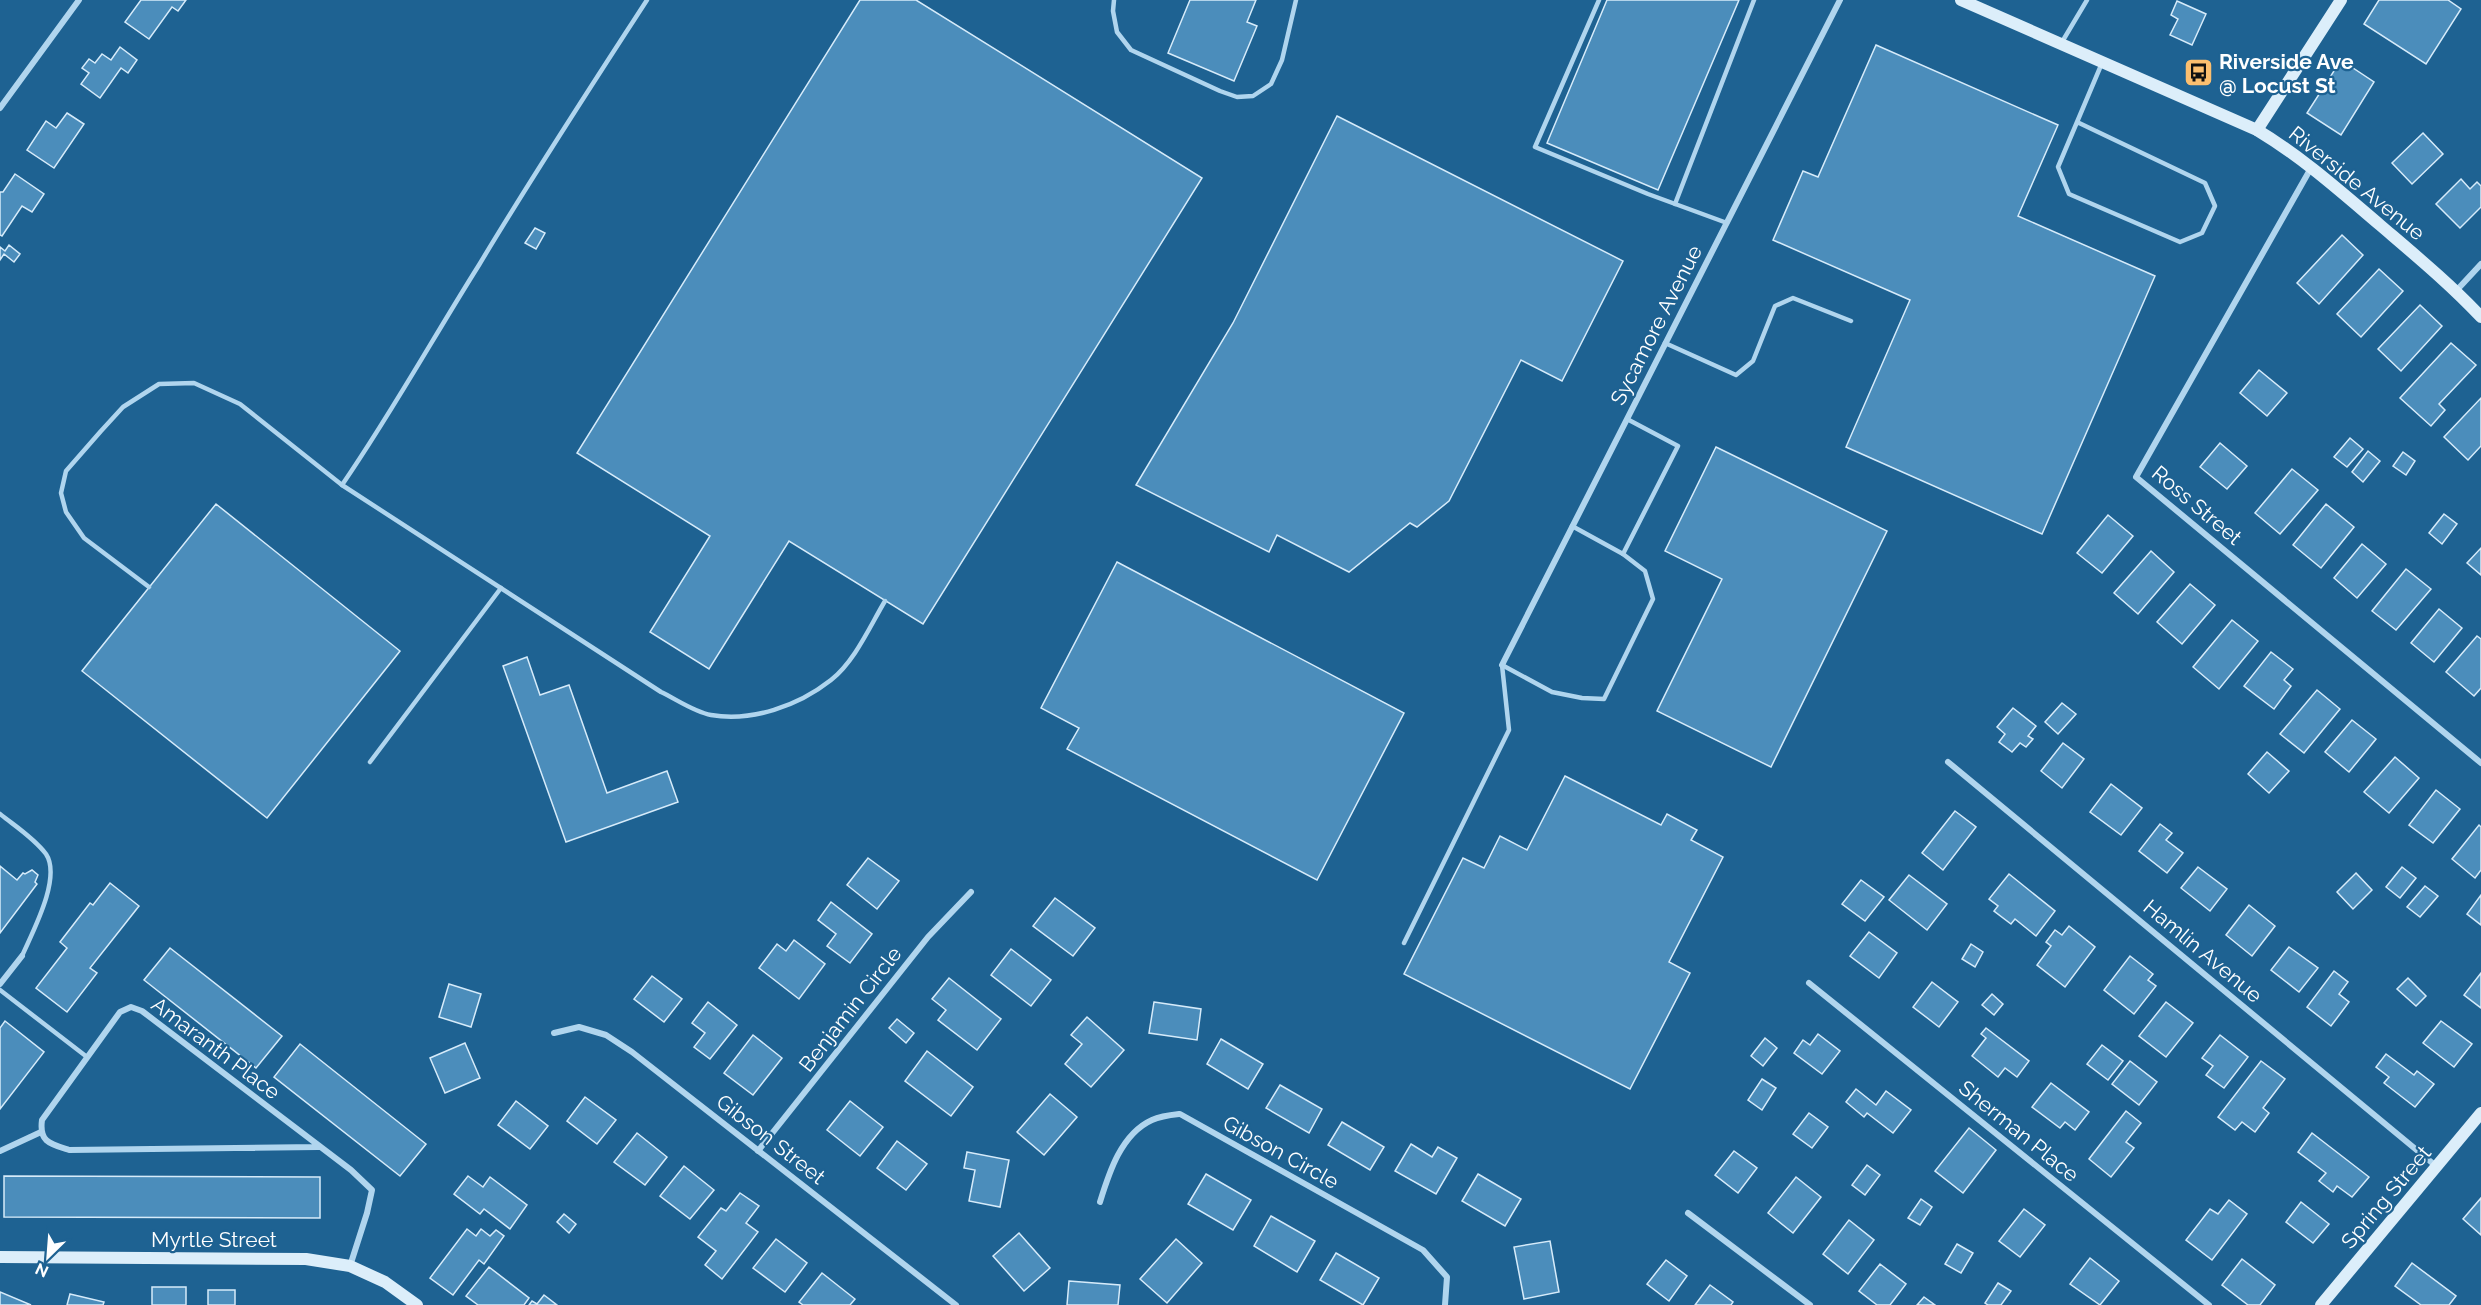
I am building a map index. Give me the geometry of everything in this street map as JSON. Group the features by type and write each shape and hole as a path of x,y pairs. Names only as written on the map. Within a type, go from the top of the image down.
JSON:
{"street":[{"path":"0,108 79,0"},
{"name":"Sycamore Avenue","path":"1502,665 1840,0"},
{"name":"Riverside Avenue","path":"1961,0 2257,130 2312,167 2456,291 2481,317"},
{"path":"2257,130 2341,0"},
{"name":"Ross Street","path":"2312,167 2136,477 2481,763"},
{"path":"2456,291 2481,264"},
{"name":"Hamlin Avenue","path":"1948,762 2437,1167"},
{"name":"Benjamin Circle","path":"758,1151 928,937 971,892"},
{"path":"0,984 22,956"},
{"name":"Sherman Place","path":"1809,983 2209,1305"},
{"name":"Amaranth Place","path":"41,1132 42,1120 120,1012 131,1007 142,1011 351,1170 372,1190 350,1266"},
{"name":"Gibson Street","path":"554,1033 579,1027 606,1035 632,1052 956,1305"},
{"name":"Spring Street","path":"2321,1305 2481,1113"},
{"name":"Gibson Circle","path":"1100,1202 1113,1162 1133,1135 1150,1120 1180,1114 1423,1250 1447,1277 1445,1305"},
{"path":"0,1151 41,1132 45,1140 54,1146 69,1150 318,1147"},
{"path":"1688,1213 1810,1305"},
{"name":"Myrtle Street","path":"0,1257 306,1259 350,1266 385,1282 417,1305"}],"lane":[{"path":"342,485 384,424 525,188 647,0"},
{"path":"1114,0 1113,11 1117,32 1131,50 1237,97 1252,96 1271,84 1282,60 1296,0"},
{"path":"1599,0 1534,147 1727,223"},
{"path":"1675,204 1754,0"},
{"path":"2061,44 2087,0"},
{"path":"2077,122 2205,183 2215,206 2202,233 2180,242 2069,194 2058,167 2077,122 2102,63"},
{"path":"1665,343 1736,375 1753,361 1775,306 1793,298 1851,321"},
{"path":"149,587 84,538 66,512 61,493 66,471 123,408 159,384 194,383 240,404 342,485 661,692 709,715 744,717 785,706 832,680 849,659 885,600"},
{"path":"1623,554 1678,446 1627,418"},
{"path":"1502,665 1552,692 1582,698 1604,699 1653,598 1645,571 1623,554 1572,526"},
{"path":"370,762 501,588"},
{"path":"1404,943 1509,730 1502,665"},
{"path":"0,814 31,839 47,856 50,871 41,912 22,956"},
{"path":"0,990 87,1057"}],"building":[{"path":"141,0 186,0 178,11 172,7 149,39 125,22"},
{"path":"860,0 916,0 1202,178 923,624 789,541 709,669 650,632 710,536 577,453"},
{"path":"1190,0 1256,0 1247,22 1257,26 1234,81 1168,53"},
{"path":"1607,0 1739,0 1658,190 1547,143"},
{"path":"2379,0 2448,0 2461,9 2426,64 2364,24"},
{"path":"2177,1 2206,14 2192,45 2170,35 2178,19 2171,15"},
{"path":"1876,45 2058,125 2018,216 2155,276 2042,534 1846,447 1910,300 1773,240 1803,171 1818,177"},
{"path":"120,47 137,60 128,73 121,68 100,98 81,84 89,73 82,68 89,59 95,63 102,54 111,60"},
{"path":"2341,60 2374,82 2341,135 2307,113"},
{"path":"67,113 84,124 54,168 27,150 46,121 56,128"},
{"path":"1337,116 1623,261 1562,381 1521,360 1449,501 1417,527 1410,523 1349,572 1277,535 1269,552 1136,485 1233,323"},
{"path":"2423,133 2443,154 2412,184 2392,163"},
{"path":"15,174 44,194 32,212 22,206 2,236 0,235 0,192 3,192"},
{"path":"2461,179 2470,189 2477,182 2481,186 2481,207 2460,228 2436,204"},
{"path":"535,228 545,233 536,249 525,243"},
{"path":"2342,235 2363,255 2319,304 2297,283"},
{"path":"9,245 20,254 14,262 4,254 0,260 0,247 5,251"},
{"path":"2379,269 2403,291 2361,337 2337,314"},
{"path":"2420,305 2442,326 2401,371 2378,349"},
{"path":"2451,343 2476,365 2439,404 2445,410 2431,426 2400,398"},
{"path":"2259,370 2287,393 2267,416 2240,393"},
{"path":"2481,398 2481,446 2468,460 2444,437"},
{"path":"2350,438 2363,449 2347,467 2334,457"},
{"path":"2220,443 2247,466 2227,489 2200,467"},
{"path":"1716,447 1887,531 1771,767 1657,711 1722,579 1665,551"},
{"path":"2368,451 2380,461 2363,482 2352,472"},
{"path":"2403,452 2415,461 2406,475 2393,466"},
{"path":"2292,469 2318,490 2280,534 2255,513"},
{"path":"216,504 400,651 267,818 82,671"},
{"path":"2326,504 2354,527 2321,568 2293,545"},
{"path":"2444,514 2457,524 2442,544 2429,533"},
{"path":"2108,515 2133,536 2102,573 2077,553"},
{"path":"2362,544 2386,564 2357,598 2334,578"},
{"path":"2481,548 2481,575 2467,563"},
{"path":"2151,551 2174,572 2138,614 2114,593"},
{"path":"1117,562 1404,713 1317,880 1067,749 1079,728 1041,708"},
{"path":"2406,569 2431,589 2396,630 2372,611"},
{"path":"2190,584 2215,605 2182,644 2157,622"},
{"path":"2439,609 2462,628 2434,662 2411,643"},
{"path":"2232,620 2258,641 2219,689 2193,667"},
{"path":"2477,636 2481,639 2481,688 2474,696 2446,672"},
{"path":"2271,652 2293,669 2284,680 2291,686 2274,709 2244,686"},
{"path":"527,657 540,695 569,685 607,793 667,771 678,802 566,842 503,666"},
{"path":"2317,690 2340,709 2304,753 2280,734"},
{"path":"2062,703 2076,714 2058,734 2045,722"},
{"path":"2013,708 2036,726 2028,736 2033,739 2026,747 2020,743 2012,752 1999,742 2005,734 1997,727"},
{"path":"2352,720 2376,739 2349,772 2325,752"},
{"path":"2063,743 2084,759 2062,788 2041,771"},
{"path":"2267,752 2289,771 2269,793 2248,774"},
{"path":"2395,757 2419,778 2389,813 2364,792"},
{"path":"1565,776 1661,825 1667,814 1697,830 1691,840 1723,857 1669,962 1690,973 1630,1089 1404,974 1463,858 1484,868 1500,836 1527,850"},
{"path":"2111,784 2142,808 2121,835 2090,812"},
{"path":"2436,790 2460,809 2433,843 2409,825"},
{"path":"1955,811 1976,827 1943,870 1922,853"},
{"path":"2160,824 2172,833 2166,840 2183,853 2167,873 2139,851"},
{"path":"2479,825 2481,827 2481,870 2475,878 2452,859"},
{"path":"868,858 899,881 877,909 847,885"},
{"path":"0,866 17,880 23,873 32,870 38,875 35,882 37,884 0,933"},
{"path":"2198,867 2227,889 2210,911 2181,888"},
{"path":"2402,867 2416,878 2400,898 2386,887"},
{"path":"2356,873 2372,890 2353,909 2337,892"},
{"path":"2009,874 2055,911 2036,936 2015,919 2011,924 1994,911 1998,906 1989,899"},
{"path":"1909,875 1947,904 1927,930 1889,900"},
{"path":"1861,880 1884,897 1865,921 1842,904"},
{"path":"110,883 139,906 90,968 97,973 67,1012 36,988 67,948 60,942 90,903 93,905"},
{"path":"2425,886 2438,896 2420,917 2407,907"},
{"path":"2481,895 2481,925 2467,914"},
{"path":"1055,898 1095,928 1073,956 1033,926"},
{"path":"831,902 872,934 850,963 827,946 836,934 818,920"},
{"path":"2249,905 2275,926 2252,956 2226,935"},
{"path":"2069,926 2095,947 2065,987 2037,965 2051,946 2046,942 2055,930 2062,935"},
{"path":"1869,932 1897,953 1879,978 1850,956"},
{"path":"794,940 825,964 799,999 759,968 777,944 786,951"},
{"path":"1971,944 1983,952 1975,967 1962,959"},
{"path":"2289,947 2318,968 2299,992 2271,970"},
{"path":"170,948 282,1036 256,1068 144,980"},
{"path":"1011,949 1051,980 1031,1006 991,975"},
{"path":"2130,956 2153,974 2148,980 2156,986 2134,1014 2104,990"},
{"path":"2334,971 2348,982 2339,994 2349,1002 2331,1026 2307,1007"},
{"path":"2481,973 2481,1008 2464,995"},
{"path":"652,976 682,999 664,1022 634,999"},
{"path":"949,978 1001,1019 977,1050 938,1020 946,1010 932,999"},
{"path":"2408,978 2426,996 2416,1006 2397,989"},
{"path":"1932,982 1958,1002 1939,1027 1913,1007"},
{"path":"449,984 481,994 471,1027 439,1017"},
{"path":"1992,994 2003,1004 1994,1015 1982,1005"},
{"path":"708,1002 737,1025 710,1059 694,1047 705,1033 692,1023"},
{"path":"1154,1002 1201,1009 1197,1040 1149,1033"},
{"path":"2166,1002 2193,1023 2166,1057 2139,1036"},
{"path":"1087,1017 1124,1050 1091,1087 1065,1064 1082,1044 1071,1035"},
{"path":"897,1019 914,1033 906,1043 889,1028"},
{"path":"5,1021 44,1052 0,1109 0,1028"},
{"path":"2441,1021 2472,1044 2454,1067 2423,1043"},
{"path":"1986,1028 2029,1061 2017,1077 2005,1068 1998,1077 1972,1056 1986,1038 1981,1034"},
{"path":"1818,1034 1840,1051 1822,1074 1794,1053 1803,1040 1810,1045"},
{"path":"753,1035 782,1058 753,1095 724,1073"},
{"path":"2220,1035 2248,1057 2224,1088 2206,1075 2213,1066 2202,1058"},
{"path":"1765,1038 1777,1048 1763,1066 1751,1056"},
{"path":"1221,1039 1263,1064 1248,1089 1207,1064"},
{"path":"465,1043 480,1078 445,1093 430,1058"},
{"path":"300,1044 426,1144 400,1176 274,1077"},
{"path":"2102,1045 2123,1061 2108,1080 2087,1064"},
{"path":"927,1051 973,1087 951,1116 905,1081"},
{"path":"2386,1054 2414,1075 2417,1071 2434,1084 2415,1107 2384,1083 2389,1077 2376,1067"},
{"path":"2130,1061 2157,1082 2139,1105 2112,1084"},
{"path":"2261,1061 2285,1079 2263,1108 2269,1113 2255,1132 2242,1122 2235,1130 2218,1117"},
{"path":"1762,1079 1776,1088 1762,1110 1748,1100"},
{"path":"2051,1083 2089,1112 2075,1130 2065,1122 2060,1128 2032,1107"},
{"path":"1280,1085 1322,1109 1309,1133 1266,1108"},
{"path":"1856,1089 1876,1105 1886,1091 1911,1110 1893,1133 1867,1113 1864,1117 1846,1102"},
{"path":"1050,1094 1077,1117 1044,1155 1017,1132"},
{"path":"585,1097 616,1120 597,1144 567,1121"},
{"path":"516,1101 548,1126 530,1149 498,1125"},
{"path":"850,1101 883,1127 860,1156 827,1130"},
{"path":"2126,1111 2141,1123 2126,1142 2134,1148 2111,1177 2089,1159"},
{"path":"1809,1113 1828,1127 1812,1148 1793,1134"},
{"path":"1342,1122 1384,1147 1370,1170 1328,1145"},
{"path":"1969,1128 1996,1150 1963,1193 1935,1171"},
{"path":"637,1133 667,1157 645,1185 614,1162"},
{"path":"2312,1133 2369,1177 2352,1197 2337,1186 2333,1192 2319,1181 2326,1173 2298,1152"},
{"path":"897,1141 927,1164 906,1190 877,1168"},
{"path":"1411,1144 1432,1157 1438,1147 1457,1158 1436,1194 1395,1171"},
{"path":"1734,1151 1757,1168 1738,1193 1715,1175"},
{"path":"967,1152 1009,1160 1000,1207 969,1201 975,1170 964,1168"},
{"path":"1867,1165 1880,1175 1865,1195 1852,1185"},
{"path":"684,1166 714,1190 690,1219 660,1196"},
{"path":"1206,1174 1251,1200 1233,1230 1188,1204"},
{"path":"1478,1174 1521,1199 1505,1226 1462,1201"},
{"path":"4,1176 320,1177 320,1218 4,1217"},
{"path":"468,1176 483,1187 490,1177 527,1205 510,1229 484,1209 480,1214 454,1194"},
{"path":"1796,1177 1821,1197 1793,1233 1768,1213"},
{"path":"740,1193 759,1206 746,1223 758,1232 722,1279 705,1265 716,1251 698,1237 721,1208 726,1211"},
{"path":"2481,1198 2481,1235 2463,1219"},
{"path":"1921,1199 1932,1207 1920,1225 1908,1218"},
{"path":"2229,1200 2247,1214 2212,1260 2186,1240 2210,1209 2218,1214"},
{"path":"2301,1202 2329,1224 2313,1243 2286,1222"},
{"path":"2024,1209 2045,1225 2020,1257 1999,1241"},
{"path":"564,1214 576,1224 569,1233 557,1222"},
{"path":"1271,1216 1315,1241 1297,1272 1254,1246"},
{"path":"1849,1220 1874,1240 1848,1274 1823,1254"},
{"path":"467,1229 476,1236 481,1229 490,1236 496,1230 504,1236 484,1264 479,1260 453,1295 430,1278"},
{"path":"1019,1233 1050,1268 1024,1291 993,1256"},
{"path":"776,1239 807,1263 785,1292 753,1268"},
{"path":"1176,1239 1202,1263 1167,1303 1140,1279"},
{"path":"1550,1241 1559,1292 1524,1299 1514,1247"},
{"path":"1957,1244 1973,1253 1961,1273 1945,1264"},
{"path":"1336,1253 1379,1278 1363,1305 1320,1280"},
{"path":"2090,1258 2119,1281 2100,1305 2070,1284"},
{"path":"2242,1259 2275,1285 2260,1305 2248,1305 2222,1285"},
{"path":"1666,1260 1687,1276 1669,1301 1647,1284"},
{"path":"2412,1263 2456,1296 2449,1305 2421,1305 2395,1286"},
{"path":"1880,1264 1906,1284 1890,1305 1877,1305 1859,1291"},
{"path":"489,1267 529,1298 524,1305 478,1305 466,1296"},
{"path":"822,1273 855,1299 850,1305 803,1305 799,1302"},
{"path":"1069,1281 1120,1285 1118,1305 1067,1305"},
{"path":"1998,1283 2011,1291 2001,1305 1988,1305 1985,1303"},
{"path":"1710,1285 1733,1302 1731,1305 1695,1305"},
{"path":"152,1287 186,1287 186,1305 152,1305"},
{"path":"208,1290 235,1290 235,1305 208,1305"},
{"path":"0,1292 31,1305 0,1305"},
{"path":"70,1294 104,1302 103,1305 67,1305"},
{"path":"544,1295 557,1305 529,1305 532,1301 537,1304"},
{"path":"1924,1297 1935,1305 1917,1305"}],"place":[{"name":"Riverside Ave @ Locust St","path":"2198,73"}]}
